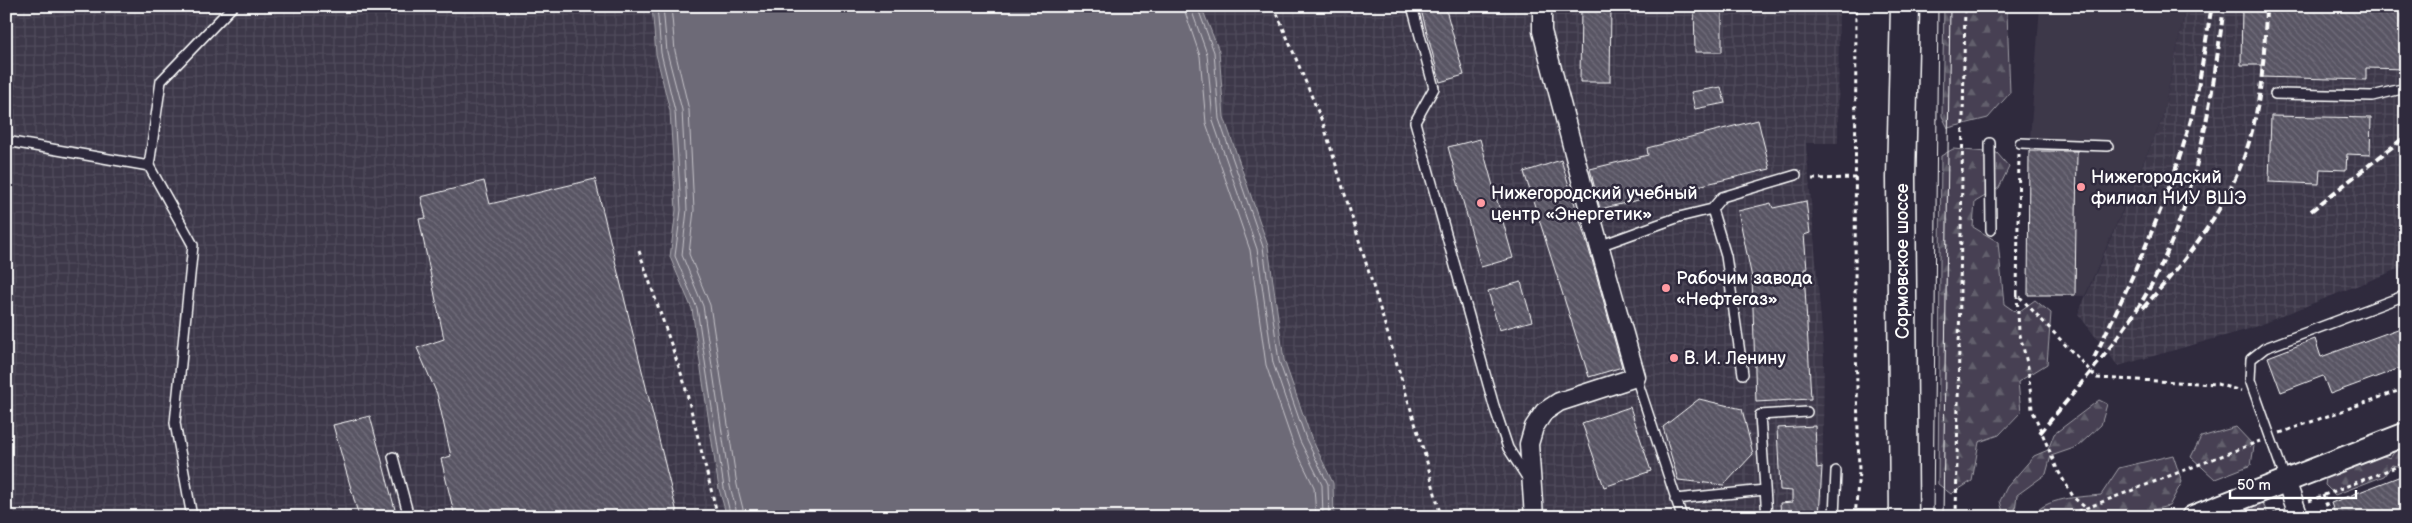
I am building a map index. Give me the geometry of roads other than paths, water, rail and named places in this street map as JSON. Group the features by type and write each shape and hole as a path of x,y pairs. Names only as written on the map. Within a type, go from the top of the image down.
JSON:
{"main road":[{"name":"Сормовское шоссе","path":"1904,517 1901,178 1905,6"}],"street":[{"path":"1534,517 1529,444 1534,427 1544,412 1558,402 1636,376 1542,31 1542,6"},
{"path":"2193,517 2406,434"},
{"path":"2286,481 2297,511"}],"lane":[{"path":"192,517 175,423 193,245 149,166 162,81 233,6"},
{"path":"1412,6 1434,88 1415,122 1494,406 1508,448 1531,483"},
{"path":"2275,94 2372,96 2406,88"},
{"path":"6,141 149,166"},
{"path":"1990,142 1991,230"},
{"path":"2020,143 2108,146"},
{"path":"1600,246 1679,217 1712,210 1722,197 1796,175"},
{"path":"1712,210 1726,256 1743,374"},
{"path":"2286,481 2256,396 2249,368 2251,359 2256,353 2406,295"},
{"path":"1636,376 1682,517"},
{"path":"1768,517 1760,415 1807,412"},
{"path":"393,457 409,517"},
{"path":"1834,517 1836,471"},
{"path":"1675,499 1765,490"}],"water":[{"path":"652,6 1201,6 1219,51 1224,117 1268,246 1284,360 1311,437 1333,483 1334,517 727,517 719,489 692,309 670,257 676,210 670,111 656,54"}],"tram line":[{"path":"1933,517 1938,6"},
{"path":"1943,517 1950,6"}],"railway":[{"path":"2094,358 2146,246 2179,159 2196,100 2212,6"},
{"path":"2040,433 2097,364 2137,310 2165,258 2190,188 2200,152 2214,79 2224,6"},
{"path":"2143,308 2177,269 2208,228 2233,183 2243,160 2255,119 2260,88 2264,55 2266,6"},
{"path":"2311,211 2406,136"}],"place":[{"name":"Нижегородский филиал НИУ ВШЭ","path":"2081,187"},
{"name":"Нижегородский учебный центр «Энергетик»","path":"1481,203"},
{"name":"Рабочим завода «Нефтегаз»","path":"1666,288"},
{"name":"В. И. Ленину","path":"1674,358"}]}
